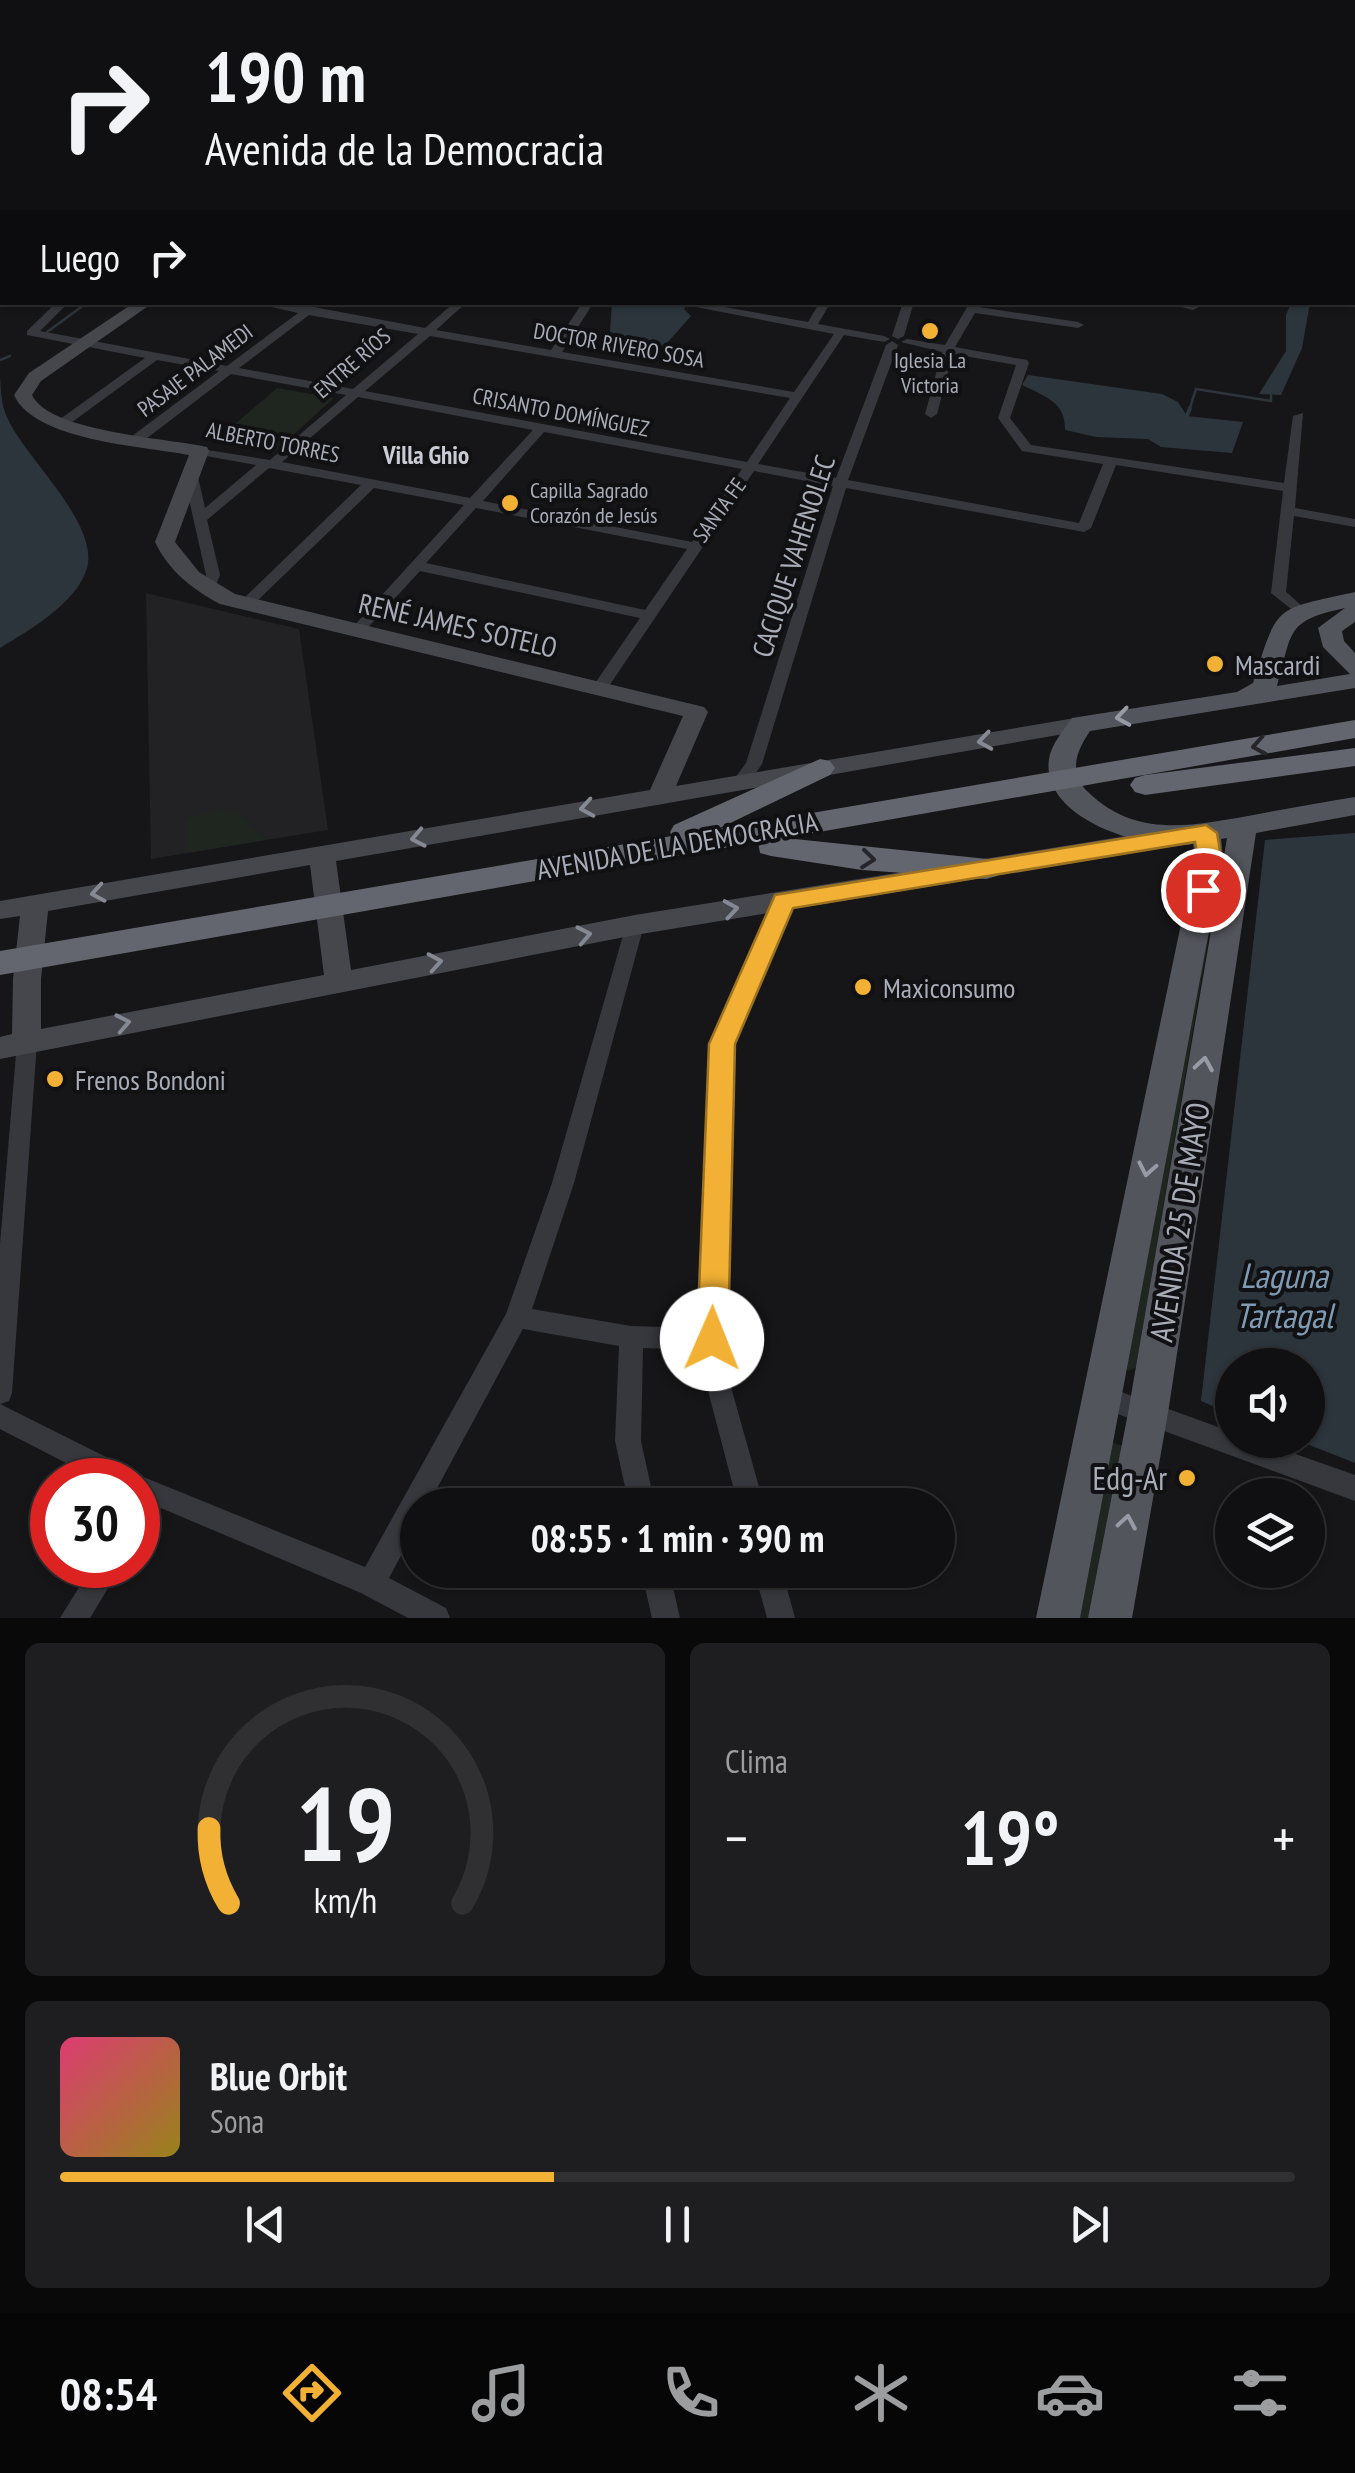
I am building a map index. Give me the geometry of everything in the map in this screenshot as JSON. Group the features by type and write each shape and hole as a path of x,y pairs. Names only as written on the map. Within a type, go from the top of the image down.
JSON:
{"highway":[{"name":"AVENIDA DE LA DEMOCRACIA","path":"14,971 332,915 771,846 1355,729"},
{"name":"AVENIDA DE LA DEMOCRACIA","path":"332,915 616,856 1069,787 1355,757"},
{"path":"616,856 699,826 820,768"},
{"path":"771,846 986,868"}],"main road":[{"path":"1247,696 1264,687 1283,625 1300,610 1355,599"},
{"path":"1355,612 1330,628 1332,642 1355,668"},
{"path":"1355,681 1081,724 1062,756 1069,787 1110,820 1134,831 1193,835 1355,806"},
{"name":"AVENIDA 25 DE MAYO","path":"1110,1618 1148,1413 1243,826"},
{"name":"AVENIDA 25 DE MAYO","path":"1058,1618 1210,857 1193,835"}],"street":[{"name":"CRISANTO DOMÍNGUEZ","path":"61,305 31,334 1084,528 1110,460"},
{"path":"84,344 142,305"},
{"name":"DOCTOR RIVERO SOSA","path":"272,305 798,396"},
{"name":"PASAJE PALAMEDI","path":"137,439 306,311 320,305"},
{"name":"ENTRE RÍOS","path":"200,519 458,305"},
{"path":"555,353 587,305"},
{"path":"688,305 1023,363 1004,418 1027,448 1290,488"},
{"path":"730,314 737,305"},
{"path":"811,326 824,305"},
{"name":"CACIQUE VAHENOLEC","path":"741,782 754,764 841,482 908,305"},
{"path":"1186,305 1192,306"},
{"path":"930,414 950,348 973,306 1078,325"},
{"name":"SANTA FE","path":"599,688 841,332"},
{"name":"ALBERTO TORRES","path":"84,344 35,376 24,396 26,404 40,417 693,546"},
{"path":"60,424 155,356"},
{"path":"1299,416 1278,593 1300,610"},
{"path":"356,632 540,428"},
{"path":"190,476 213,574 208,590 170,555 165,542 190,476 200,451"},
{"path":"246,604 369,484"},
{"path":"1287,511 1355,523"},
{"path":"418,566 649,615"},
{"name":"RENÉ JAMES SOTELO","path":"208,590 246,604 356,632 696,712 660,795"},
{"name":"AVENIDA DE LA DEMOCRACIA","path":"0,910 1081,724"},
{"path":"14,1045 635,925 1193,835"},
{"path":"322,856 339,981"},
{"path":"746,1488 719,1387 712,1339 722,1044 784,901"},
{"path":"0,1393 14,971 34,904"},
{"path":"372,1583 517,1317 563,1183 635,925"},
{"path":"517,1317 631,1337 712,1339"},
{"path":"631,1337 628,1441 638,1488"},
{"path":"1102,1397 1355,1488"},
{"path":"0,1416 82,1458"},
{"path":"160,1497 372,1583 436,1618"},
{"path":"74,1618 94,1588"},
{"path":"660,1588 666,1618"},
{"path":"773,1588 781,1618"}],"shaded area":[{"path":"277,388 334,398 273,453 214,442"},
{"path":"146,593 299,629 328,830 151,859"},
{"path":"221,810 238,813 266,840 186,853 186,818"},
{"path":"1222,858 1136,1367 1129,1371 1124,1368"},
{"path":"1111,1442 1127,1447 1095,1618 1077,1618"}],"water":[{"path":"612,305 686,305 684,309 691,316 659,352 609,345"},
{"path":"1290,305 1310,305 1302,348 1281,395 1259,394 1286,351 1286,315"},
{"path":"1028,375 1162,394 1178,402 1187,416 1243,422 1232,453 1161,447 1148,439 1096,437 1065,430 1058,406 1022,385"},
{"path":"0,377 6,415 72,512 88,553 86,571 72,595 49,616 0,648"},
{"name":"Laguna Tartagal","path":"1355,833 1355,1463 1325,1451 1325,1348 1215,1348 1215,1407 1201,1401 1265,840"}],"waterway":[{"path":"47,332 84,305"},
{"path":"0,360 10,356"},
{"path":"1190,409 1196,389 1271,401 1271,395"},
{"path":"1187,416 1190,409"}],"place":[{"name":"Iglesia La Victoria","path":"930,331"},
{"name":"Capilla Sagrado Corazón de Jesús","path":"510,503"},
{"name":"Mascardi","path":"1215,664"},
{"name":"Maxiconsumo","path":"863,987"},
{"name":"Frenos Bondoni","path":"55,1079"},
{"name":"Edg-Ar","path":"1187,1478"}],"district":[{"name":"Villa Ghio","path":"426,455"}],"route":[{"path":"712,1339 722,1044 784,901 1206,833 1210,857 1203,890"}]}
